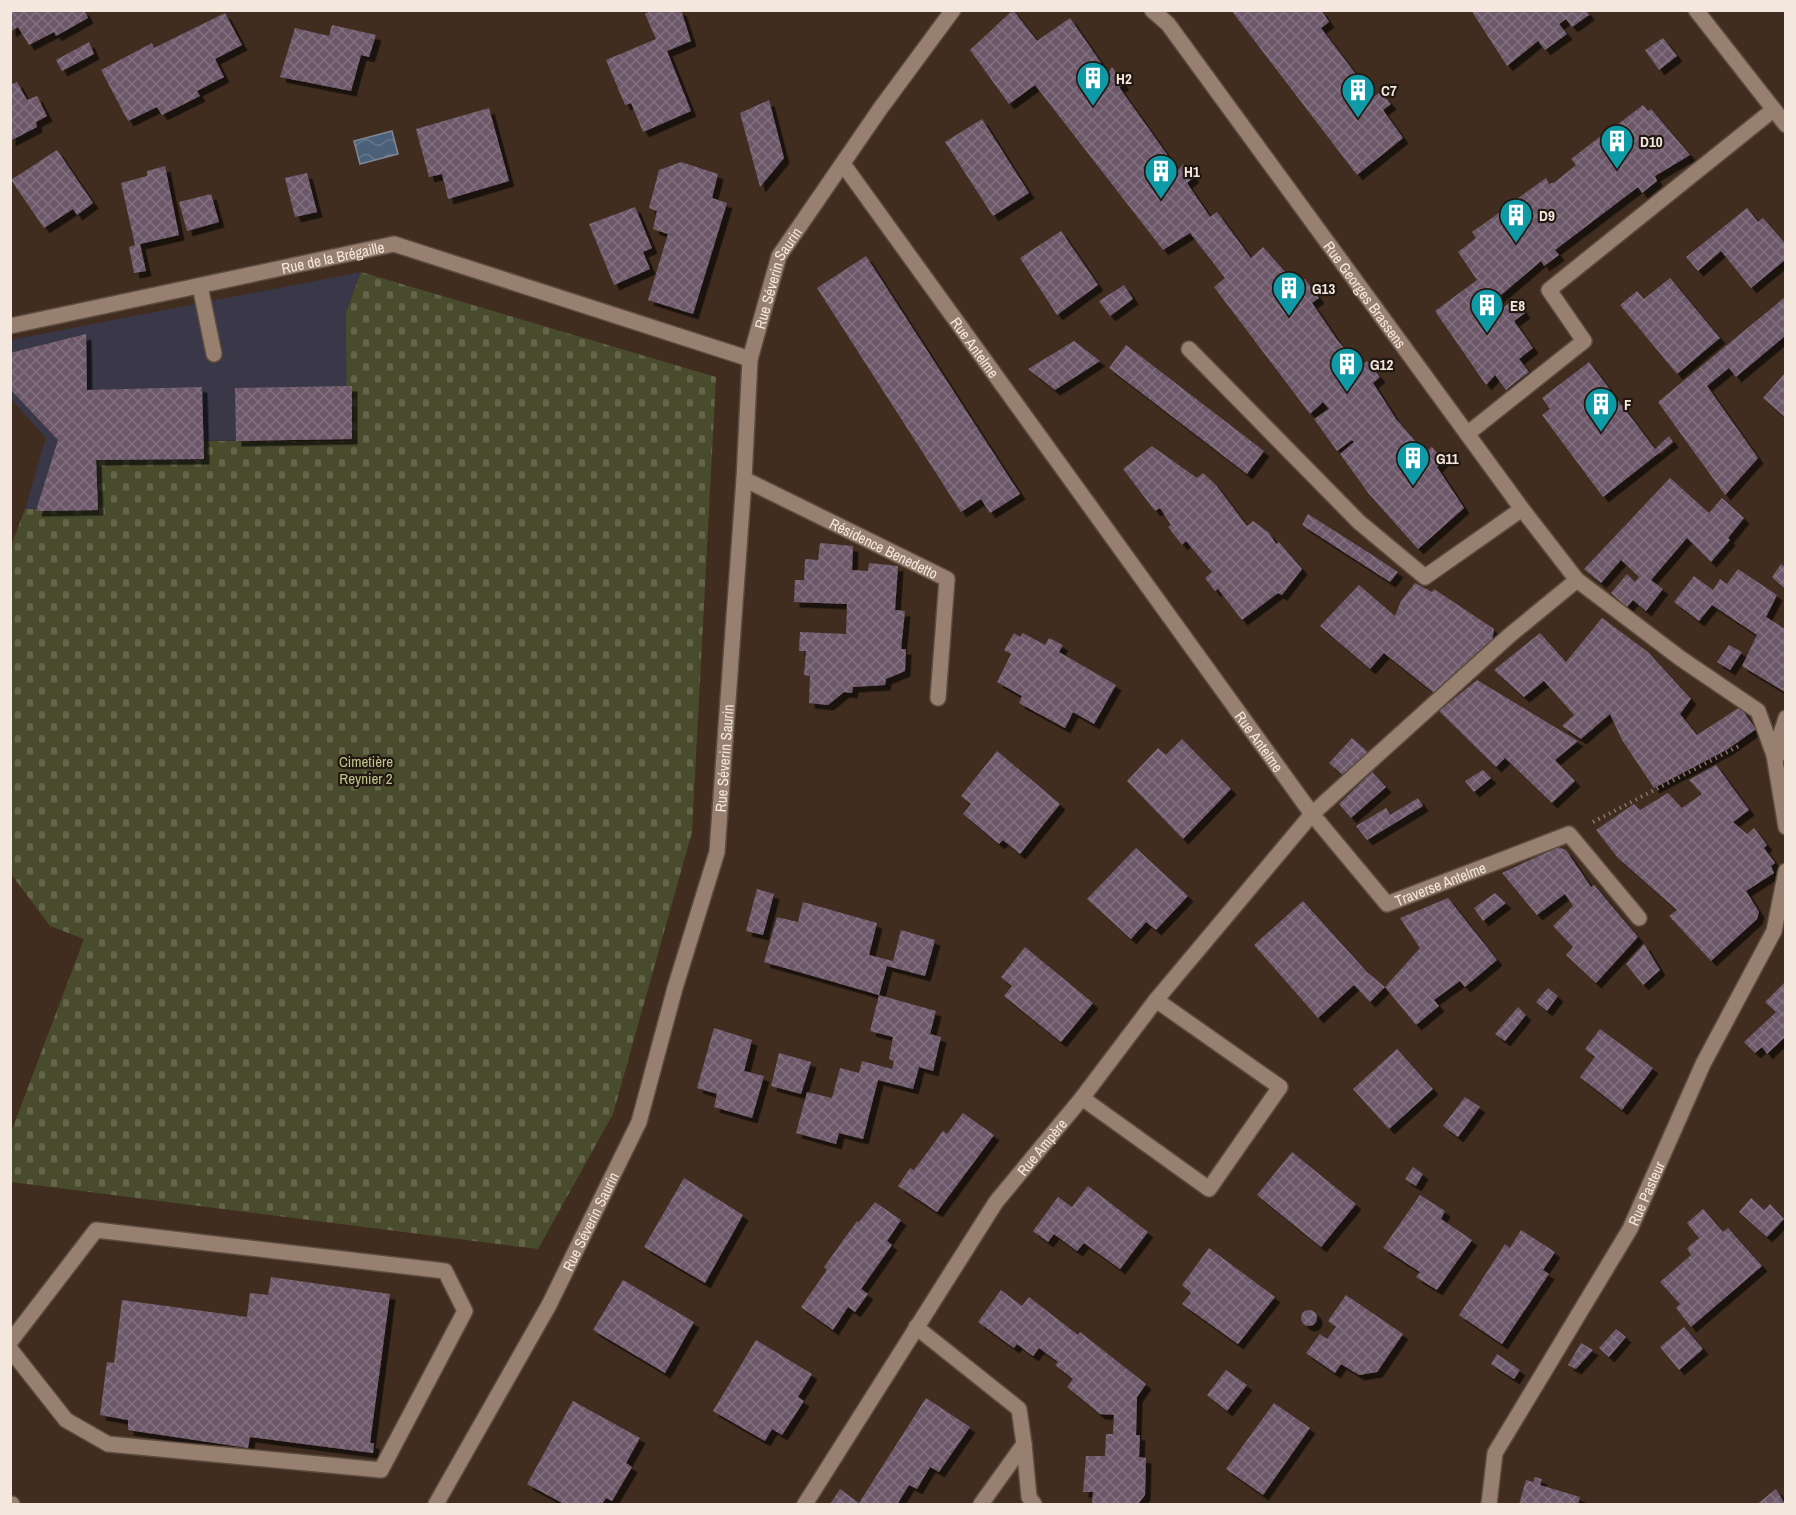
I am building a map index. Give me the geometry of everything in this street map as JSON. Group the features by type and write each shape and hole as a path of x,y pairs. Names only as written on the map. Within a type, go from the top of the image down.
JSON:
{"street":[{"name":"Rue Séverin Saurin","path":"436,1504 549,1305 639,1122 675,988 717,852 744,479 750,359 779,256 880,109 953,10"},
{"name":"Rue Georges Brassens","path":"1152,10 1168,24 1522,509 1577,580"},
{"path":"1696,10 1785,125"},
{"path":"1467,434 1584,341 1549,290 1773,110"},
{"name":"Rue Antelme","path":"843,164 1312,814"},
{"name":"Rue de la Brégaille","path":"10,326 394,244 750,359"},
{"path":"200,286 214,354"},
{"path":"1189,349 1359,522 1425,577 1522,509"},
{"name":"Résidence Benedetto","path":"744,479 947,579 938,698"},
{"path":"1312,814 1510,635 1577,580 1680,658 1758,711 1780,753"},
{"path":"1785,718 1780,753 1785,827"},
{"name":"Traverse Antelme","path":"1312,814 1387,904 1569,834"},
{"name":"Rue Ampère","path":"805,1504 996,1202 1082,1098 1156,1000 1312,814"},
{"path":"1569,834 1639,918"},
{"name":"Rue Pasteur","path":"1489,1504 1495,1453 1630,1229 1703,1064 1774,931 1785,872"},
{"path":"1082,1098 1209,1189 1280,1087 1156,1000"},
{"path":"10,1342 96,1230 445,1272 465,1311 381,1470 108,1444 66,1420 10,1348"},
{"path":"916,1327 1019,1409 1029,1497 1034,1504"},
{"path":"981,1504 1024,1444"}],"path":[{"path":"1569,834 1767,732"}],"shaded area":[{"path":"361,272 346,312 352,439 198,441 199,460 97,460 98,510 25,509 46,438 11,399 10,340"}],"green space":[{"name":"Cimetière Reynier 2","path":"361,272 716,377 692,832 613,1114 538,1249 11,1182 10,1135 84,939 50,926 11,874 10,549 25,509 93,510 91,460 199,460 198,441 347,441 346,312"}],"water":[{"path":"392,131 398,154 360,164 354,141"}],"building":[{"path":"10,10 84,10 88,18 56,36 54,32 29,45 18,27 10,32"},
{"path":"652,10 681,10 691,41 667,51 691,111 643,132 631,103 625,105 606,60 656,39 645,14"},
{"path":"1013,10 1037,41 1070,18 1108,73 1112,67 1124,85 1119,87 1178,170 1183,164 1194,177 1187,183 1210,217 1217,212 1251,258 1263,247 1297,285 1305,279 1319,298 1312,303 1338,341 1360,367 1367,361 1380,377 1373,383 1396,419 1425,452 1432,447 1443,461 1437,467 1464,508 1418,549 1369,494 1340,454 1354,442 1352,440 1337,451 1314,419 1329,409 1323,402 1310,414 1214,287 1225,278 1190,233 1163,250 1035,85 1009,104 970,50"},
{"path":"1231,10 1321,10 1329,22 1321,28 1373,97 1381,92 1391,104 1383,110 1403,138 1357,175"},
{"path":"1471,10 1586,10 1589,15 1572,27 1566,19 1559,24 1567,34 1545,50 1538,41 1507,66"},
{"path":"225,13 242,45 215,59 224,77 197,91 200,96 162,115 157,107 128,121 101,70 152,43 154,48"},
{"path":"332,25 376,35 369,57 361,55 351,91 280,77 295,28 329,36"},
{"path":"1663,38 1677,56 1659,70 1645,50"},
{"path":"89,42 94,54 62,71 56,60"},
{"path":"17,82 27,100 37,96 47,116 36,122 37,127 10,141 10,85"},
{"path":"769,100 784,158 760,187 740,113"},
{"path":"1643,105 1648,111 1651,109 1690,155 1655,176 1657,181 1642,193 1638,187 1555,250 1559,255 1544,266 1541,261 1494,301 1502,309 1515,298 1525,313 1514,321 1533,348 1519,359 1529,372 1506,390 1495,375 1486,385 1435,311 1477,280 1458,252 1476,238 1472,232 1503,210 1506,216 1517,208 1514,201 1546,178 1549,184 1555,182 1576,165 1571,159 1602,135 1608,141 1617,134 1613,128"},
{"path":"489,108 509,181 448,199 442,174 429,177 416,129"},
{"path":"982,119 1029,193 993,216 945,142"},
{"path":"57,150 93,203 77,215 73,209 44,228 11,180"},
{"path":"681,162 718,174 712,198 727,203 693,314 648,300 668,234 653,229 657,211 649,208 659,170"},
{"path":"165,166 179,235 140,244 146,271 134,273 129,247 135,245 121,183 147,176 147,171"},
{"path":"307,173 317,212 295,217 285,178"},
{"path":"211,194 219,222 187,231 179,202"},
{"path":"635,207 652,248 643,252 650,269 614,285 589,224"},
{"path":"1747,208 1758,222 1763,218 1785,243 1785,260 1751,288 1721,251 1698,271 1686,257"},
{"path":"1061,231 1098,285 1057,315 1020,258"},
{"path":"866,256 1020,494 990,513 981,499 961,512 817,288"},
{"path":"1670,278 1720,338 1677,374 1620,305 1637,291 1644,299"},
{"path":"1124,285 1133,299 1110,316 1099,301"},
{"path":"1785,297 1785,336 1736,377 1729,368 1707,386 1758,458 1725,495 1658,402"},
{"path":"86,334 87,390 202,387 204,459 96,460 98,510 36,511 58,440 10,389 10,353"},
{"path":"1074,341 1100,361 1055,390 1028,369"},
{"path":"1126,345 1264,451 1247,474 1109,368"},
{"name":"F","path":"1589,362 1655,449 1669,436 1673,442 1603,497 1542,415 1550,409 1542,398"},
{"path":"1785,373 1785,417 1763,398"},
{"path":"352,386 352,439 236,441 235,388"},
{"path":"1152,446 1197,478 1203,473 1216,485 1247,526 1253,521 1269,533 1276,544 1279,542 1302,569 1282,595 1278,593 1242,620 1218,589 1215,591 1205,578 1212,572 1186,541 1182,545 1168,527 1171,525 1160,508 1155,511 1123,469"},
{"path":"1670,478 1709,513 1722,498 1744,518 1728,538 1730,540 1711,562 1687,538 1651,580 1663,589 1646,611 1633,600 1627,607 1611,593 1627,574 1635,582 1639,577 1621,560 1601,583 1584,569"},
{"path":"1308,514 1398,572 1390,582 1302,525"},
{"path":"820,543 853,546 852,570 868,571 869,563 898,566 895,610 905,611 901,649 906,649 905,671 886,679 885,685 853,687 852,693 844,692 828,705 809,703 810,676 804,675 806,651 799,651 800,632 846,634 847,604 794,602 795,580 804,580 805,559 818,560"},
{"path":"1781,564 1785,567 1785,589 1772,577"},
{"path":"1738,569 1777,595 1766,617 1785,629 1785,692 1742,666 1757,635 1712,605 1699,621 1674,602 1694,576 1713,590 1720,579 1727,584"},
{"path":"1415,583 1432,592 1434,589 1494,629 1491,649 1438,696 1384,653 1370,669 1320,626 1359,585 1395,616 1401,601"},
{"path":"1602,618 1648,652 1691,699 1680,714 1697,735 1740,707 1756,729 1728,749 1654,788 1622,740 1610,714 1581,739 1562,726 1574,715 1544,681 1524,697 1494,670 1540,633 1566,662"},
{"path":"1014,633 1020,637 1023,633 1045,645 1049,638 1063,645 1059,652 1116,685 1094,724 1073,712 1065,728 1019,703 1022,696 997,682 1011,654 1004,650"},
{"path":"1729,645 1742,652 1730,670 1717,662"},
{"path":"1477,680 1578,741 1555,760 1575,781 1552,803 1505,758 1496,767 1439,711"},
{"path":"1352,738 1370,754 1345,777 1329,763"},
{"path":"1182,739 1231,789 1183,839 1127,781 1158,748 1166,755"},
{"path":"997,751 1060,804 1020,854 1003,840 999,844 963,814 971,804 961,796"},
{"path":"1716,765 1749,810 1733,822 1747,834 1754,828 1767,845 1764,848 1775,863 1771,866 1774,873 1746,891 1759,912 1757,919 1711,961 1669,916 1677,910 1618,858 1596,830 1634,804 1640,810 1668,793 1682,808 1702,794 1689,780"},
{"path":"1483,770 1491,778 1474,792 1465,781"},
{"path":"1372,772 1386,787 1351,818 1339,804"},
{"path":"1418,798 1423,806 1367,840 1356,826 1386,808 1390,815"},
{"path":"1558,847 1566,850 1591,887 1594,885 1638,937 1596,983 1566,955 1573,947 1553,926 1573,906 1565,894 1537,915 1502,873"},
{"path":"1136,848 1188,896 1156,930 1146,922 1131,939 1087,899"},
{"path":"757,889 774,894 763,935 746,931"},
{"path":"1495,893 1506,903 1483,921 1474,908"},
{"path":"1448,898 1497,960 1465,987 1460,981 1434,1000 1439,1006 1416,1025 1385,987 1420,948 1400,918"},
{"path":"1303,901 1367,972 1385,987 1370,1002 1354,985 1318,1018 1254,945"},
{"path":"803,902 877,923 869,955 893,961 901,930 935,940 925,976 887,966 879,995 764,962 777,917 798,922"},
{"path":"1644,944 1660,970 1643,985 1626,964"},
{"path":"1025,947 1093,1003 1061,1042 1004,996 1012,986 1001,977"},
{"path":"1785,982 1785,1037 1767,1054 1762,1047 1755,1053 1744,1042 1776,1012 1765,1002"},
{"path":"1548,988 1558,996 1547,1011 1536,1002"},
{"path":"879,995 936,1011 930,1034 941,1037 933,1071 919,1067 913,1089 878,1080 863,1139 839,1133 836,1144 796,1133 807,1092 832,1098 840,1068 859,1073 862,1061 892,1069 894,1061 889,1059 893,1037 870,1031"},
{"path":"1518,1007 1526,1015 1505,1041 1495,1034"},
{"path":"714,1028 752,1040 744,1071 764,1076 752,1118 714,1107 717,1094 697,1088"},
{"path":"1600,1029 1653,1068 1622,1110 1580,1077 1595,1057 1585,1049"},
{"path":"1397,1049 1433,1089 1389,1129 1353,1089"},
{"path":"779,1053 811,1062 801,1094 771,1086"},
{"path":"1465,1097 1480,1107 1458,1137 1443,1126"},
{"path":"963,1113 994,1135 937,1212 898,1186 910,1168 914,1170 943,1131 947,1134"},
{"path":"1292,1152 1356,1204 1321,1247 1257,1195"},
{"path":"1413,1167 1423,1174 1416,1186 1405,1179"},
{"path":"684,1178 743,1215 705,1283 644,1247"},
{"path":"1088,1186 1148,1232 1120,1269 1084,1243 1077,1251 1054,1234 1048,1242 1033,1231 1058,1197 1072,1207"},
{"path":"1420,1195 1445,1211 1441,1219 1472,1240 1437,1290 1416,1277 1420,1272 1383,1248"},
{"path":"1751,1198 1764,1210 1770,1204 1784,1219 1767,1237 1739,1212"},
{"path":"875,1202 901,1220 887,1241 892,1245 861,1289 868,1294 855,1312 848,1307 833,1330 801,1307 827,1270 824,1267 857,1221 859,1222"},
{"path":"1703,1209 1723,1232 1728,1228 1762,1266 1691,1327 1676,1308 1680,1304 1660,1282 1691,1255 1687,1248 1699,1238 1687,1223"},
{"path":"1521,1230 1555,1252 1543,1270 1549,1274 1502,1344 1459,1315 1505,1244 1510,1248"},
{"path":"1209,1248 1275,1297 1238,1344 1182,1304 1191,1293 1182,1285"},
{"path":"271,1277 390,1294 370,1443 374,1443 373,1453 250,1437 248,1448 128,1430 128,1420 100,1415 107,1362 114,1363 122,1300 247,1317 250,1293 268,1295"},
{"path":"623,1280 694,1322 665,1373 593,1330"},
{"path":"1001,1290 1022,1306 1029,1297 1078,1335 1080,1332 1146,1384 1137,1397 1136,1435 1140,1435 1139,1457 1146,1458 1145,1495 1138,1504 1092,1504 1093,1492 1083,1492 1086,1456 1105,1456 1106,1434 1113,1434 1114,1415 1100,1414 1067,1387 1073,1379 1055,1365 1058,1362 1039,1348 1033,1356 1017,1344 1014,1348 978,1322"},
{"path":"1346,1295 1403,1334 1377,1372 1359,1375 1341,1364 1335,1373 1306,1353 1320,1334 1327,1339 1336,1327 1328,1321"},
{"path":"1309,1310 1317,1318 1309,1326 1301,1318"},
{"path":"1684,1327 1703,1349 1679,1370 1660,1347"},
{"path":"1616,1329 1626,1337 1609,1357 1599,1348"},
{"path":"756,1340 812,1374 798,1397 804,1401 782,1435 772,1429 765,1441 713,1411"},
{"path":"1581,1343 1593,1350 1576,1369 1568,1365"},
{"path":"1497,1354 1520,1370 1514,1379 1491,1364"},
{"path":"1226,1370 1247,1385 1227,1411 1207,1395"},
{"path":"926,1398 970,1427 939,1472 930,1467 917,1489 909,1485 898,1503 900,1504 830,1504 840,1489 859,1503"},
{"path":"573,1401 640,1438 626,1463 632,1467 612,1501 606,1498 602,1504 564,1504 527,1484"},
{"path":"1274,1403 1310,1428 1263,1495 1226,1469"},
{"path":"1535,1477 1542,1479 1540,1485 1580,1497 1578,1504 1519,1504 1526,1480 1533,1482"},
{"path":"1776,1489 1785,1504 1757,1504"}],"place":[{"name":"H2","path":"1093,107"},
{"name":"C7","path":"1358,119"},
{"name":"D10","path":"1617,170"},
{"name":"H1","path":"1161,200"},
{"name":"D9","path":"1516,244"},
{"name":"G13","path":"1289,317"},
{"name":"E8","path":"1487,334"},
{"name":"G12","path":"1347,393"},
{"name":"F","path":"1601,433"},
{"name":"G11","path":"1413,487"}]}
